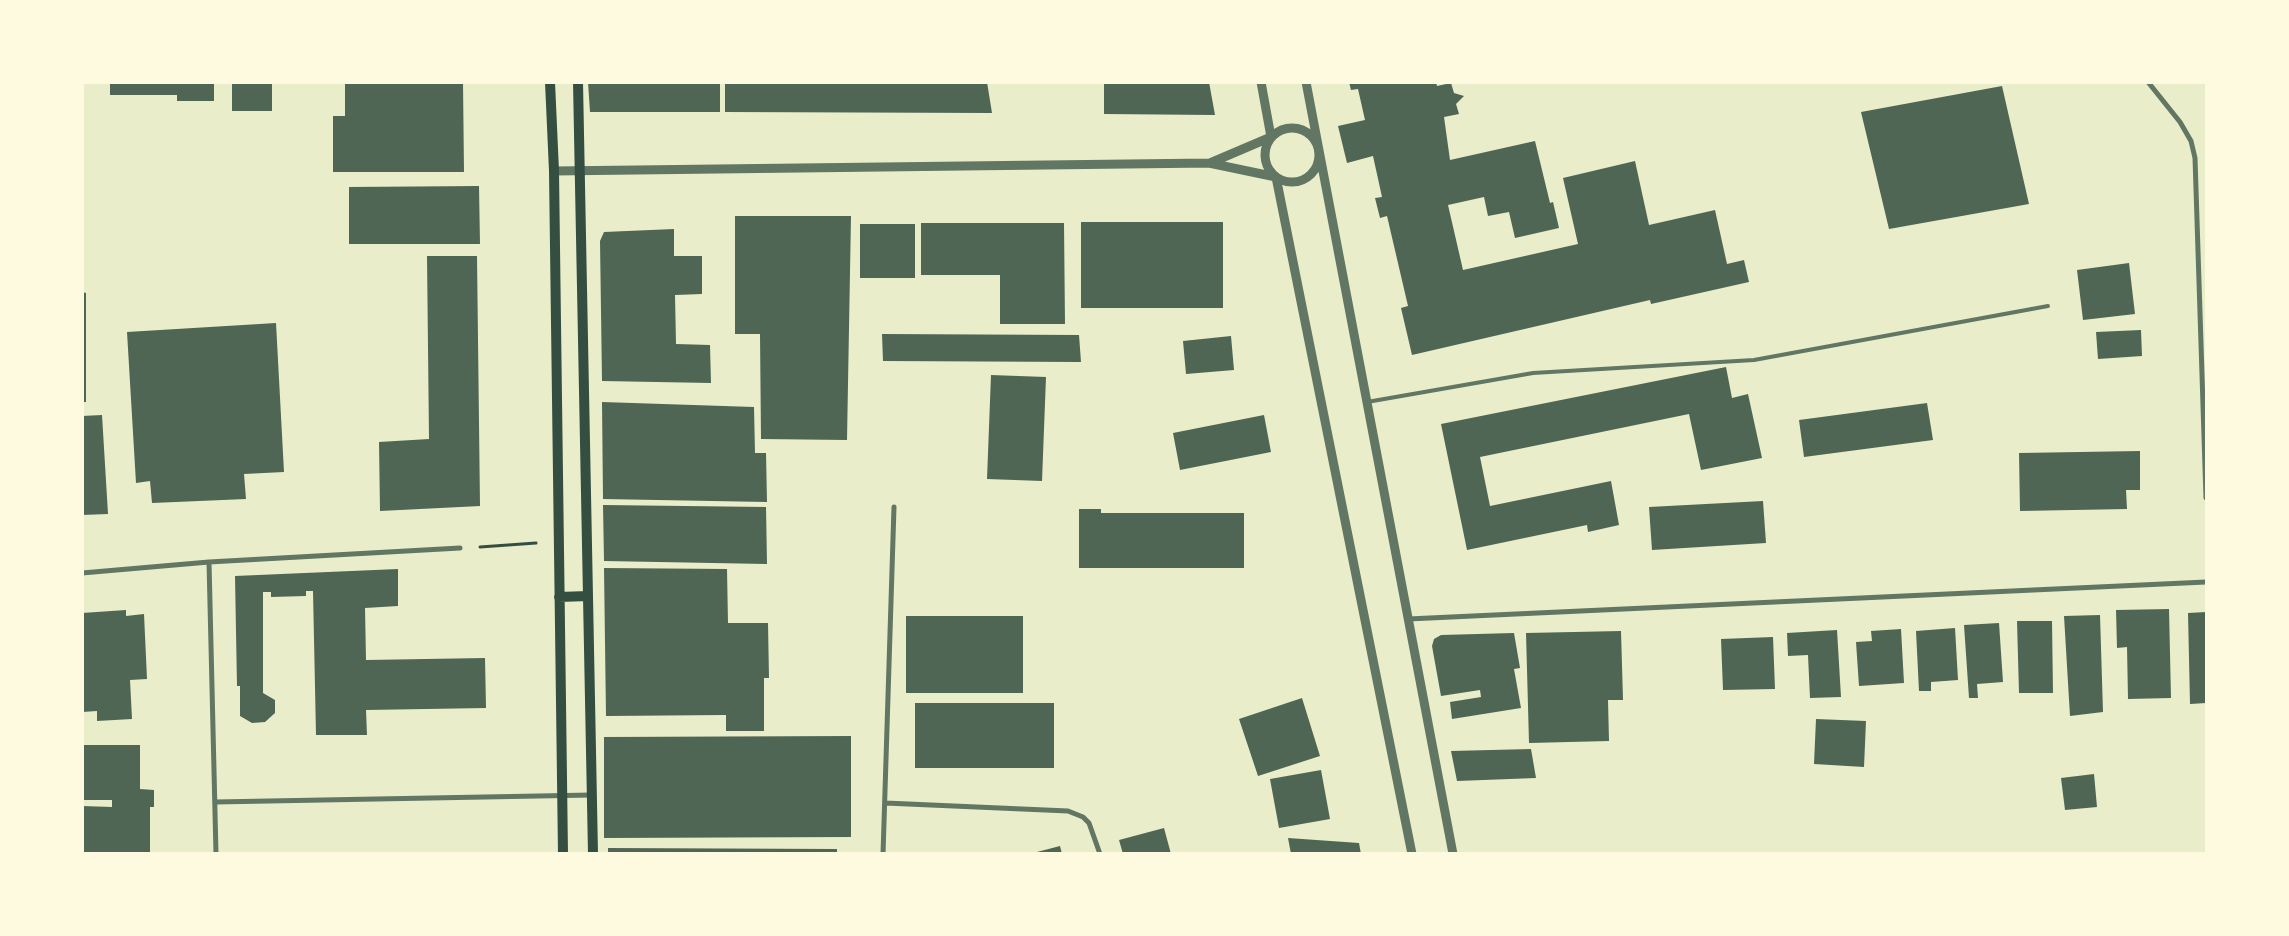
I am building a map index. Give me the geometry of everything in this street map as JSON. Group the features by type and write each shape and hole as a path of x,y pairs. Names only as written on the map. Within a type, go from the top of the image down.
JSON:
{"main road":[{"path":"550,82 554,171 563,854"},
{"path":"578,82 593,854"},
{"path":"559,596 588,596"}],"street":[{"path":"1261,82 1271,137 1265,153 1269,170 1276,177 1412,854"},
{"path":"1306,82 1453,854"},
{"path":"2148,82 2180,122 2191,141 2195,158 2206,498"},
{"path":"554,171 1209,163 1294,182 1311,174 1316,167 1318,149 1310,134 1294,127 1278,131 1271,137 1209,163"},
{"path":"883,854 894,507"},
{"path":"82,573 209,562 460,548"},
{"path":"209,562 216,854"},
{"path":"1408,619 2206,582"},
{"path":"215,802 592,795"},
{"path":"885,803 1068,811 1077,813 1089,823 1100,854"}],"lane":[{"path":"1366,402 1533,373 1754,360 2048,306"}],"path":[{"path":"460,548 559,542"}],"building":[{"path":"110,82 214,82 214,101 177,101 177,95 110,95"},
{"path":"232,82 272,82 272,111 232,111"},
{"path":"345,82 463,82 464,172 333,172 333,116 345,116"},
{"path":"588,82 720,82 720,112 590,112"},
{"path":"725,82 987,82 992,113 725,112"},
{"path":"1104,82 1209,82 1215,115 1104,114"},
{"path":"1349,82 1436,82 1437,86 1451,83 1454,93 1464,96 1456,104 1459,114 1444,117 1450,160 1535,141 1550,203 1553,202 1559,228 1515,238 1509,212 1488,216 1484,197 1448,205 1463,270 1578,244 1563,178 1635,161 1649,225 1715,210 1727,264 1744,260 1749,282 1651,304 1650,300 1412,355 1401,308 1408,306 1387,216 1380,218 1375,198 1382,197 1373,156 1347,163 1338,126 1365,120 1358,89 1351,90"},
{"path":"2002,86 2029,204 1889,229 1861,112"},
{"path":"479,186 480,244 349,244 349,187"},
{"path":"735,216 851,216 847,440 761,439 760,334 735,334"},
{"path":"1081,222 1223,222 1223,308 1081,308"},
{"path":"921,223 1064,223 1065,324 1000,324 1000,275 921,275"},
{"path":"860,224 915,224 915,278 860,278"},
{"path":"674,229 674,256 702,256 702,294 675,295 676,344 710,345 711,383 602,381 600,241 604,232"},
{"path":"427,256 477,256 480,506 380,511 379,442 429,439"},
{"path":"2129,263 2135,314 2083,320 2077,270"},
{"path":"82,292 86,293 86,402 82,402"},
{"path":"276,323 284,472 244,474 246,499 152,503 150,481 136,483 127,332"},
{"path":"2141,330 2142,356 2098,359 2096,332"},
{"path":"882,334 1079,335 1081,362 883,361"},
{"path":"1231,336 1234,370 1186,374 1183,341"},
{"path":"1726,367 1732,398 1748,394 1762,458 1701,470 1689,414 1480,457 1490,506 1611,481 1619,525 1588,532 1587,525 1467,550 1441,424"},
{"path":"991,375 1046,377 1042,481 987,479"},
{"path":"602,402 754,407 755,453 766,453 767,502 603,499"},
{"path":"1927,403 1933,440 1804,457 1799,420"},
{"path":"102,415 108,514 82,515 82,416"},
{"path":"1264,415 1271,452 1180,470 1173,433"},
{"path":"2140,451 2140,490 2126,490 2127,509 2020,511 2019,453"},
{"path":"1763,501 1766,543 1652,550 1649,507"},
{"path":"603,505 766,507 767,564 604,561"},
{"path":"1079,509 1101,509 1101,513 1244,513 1244,568 1079,568"},
{"path":"604,568 727,569 728,623 768,623 769,678 764,678 764,731 726,731 726,715 606,716"},
{"path":"398,569 398,606 365,608 366,660 485,658 486,708 366,710 367,735 316,735 313,591 306,591 306,596 271,597 271,592 263,592 263,693 275,700 275,713 265,722 252,723 240,716 240,686 237,686 235,576"},
{"path":"2169,609 2171,698 2128,699 2127,647 2117,648 2116,610"},
{"path":"126,610 126,616 144,614 147,679 130,680 132,719 97,721 97,711 82,712 82,613"},
{"path":"2206,612 2206,703 2190,704 2188,613"},
{"path":"2100,615 2103,712 2070,716 2064,616"},
{"path":"906,616 1023,616 1023,693 906,693"},
{"path":"2017,621 2052,621 2053,693 2019,693"},
{"path":"1999,623 2003,682 1977,684 1978,698 1969,698 1964,625"},
{"path":"1955,628 1958,680 1931,682 1931,691 1919,691 1916,631"},
{"path":"1901,629 1904,683 1859,686 1856,642 1872,641 1871,631"},
{"path":"1837,630 1841,697 1810,698 1808,655 1788,656 1787,633"},
{"path":"1621,631 1623,700 1608,700 1609,741 1529,743 1526,633"},
{"path":"1514,633 1520,668 1514,669 1521,708 1452,719 1450,702 1481,697 1480,690 1441,696 1432,646 1434,639 1441,635"},
{"path":"1773,637 1775,689 1723,690 1721,639"},
{"path":"1302,698 1320,756 1258,776 1239,719"},
{"path":"915,703 1054,703 1054,768 915,768"},
{"path":"1816,719 1866,721 1864,767 1814,764"},
{"path":"851,736 851,837 604,838 604,737"},
{"path":"82,745 140,745 140,789 154,790 154,807 150,807 150,854 82,854 82,806 112,807 112,800 82,800"},
{"path":"1531,749 1536,778 1457,781 1451,751"},
{"path":"1321,770 1330,819 1279,828 1270,779"},
{"path":"2094,774 2097,807 2065,810 2061,778"},
{"path":"1164,828 1171,854 1123,854 1119,840"},
{"path":"1288,838 1359,843 1361,854 1291,854"},
{"path":"1060,846 1062,854 1033,854 1033,853"},
{"path":"608,848 837,849 837,854 608,854"}]}
